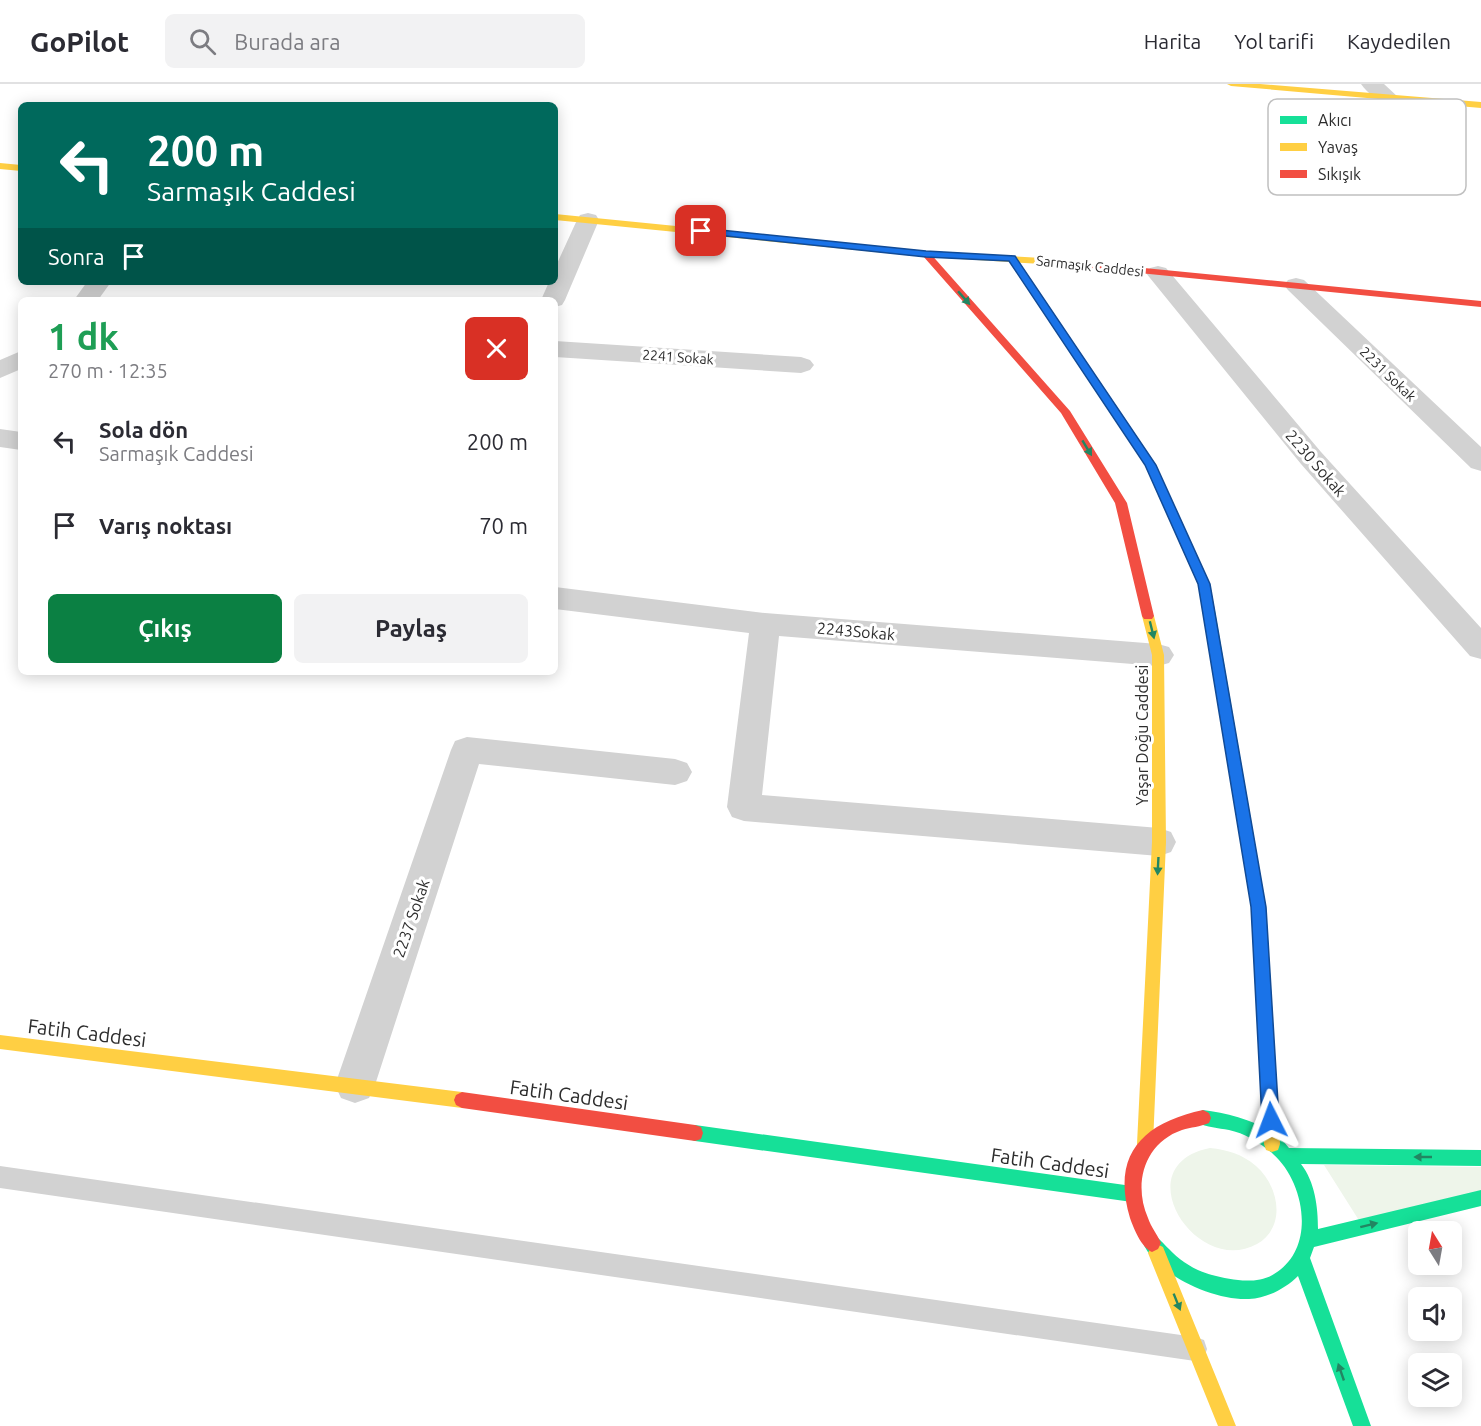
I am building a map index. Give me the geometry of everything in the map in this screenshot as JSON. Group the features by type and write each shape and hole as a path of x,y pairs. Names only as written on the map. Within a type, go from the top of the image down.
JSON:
{"main road":[{"path":"1231,84 1289,87 1411,99"},
{"path":"1466,104 1481,105"},
{"path":"0,166 18,168"},
{"name":"Sarmaşık Caddesi","path":"558,217 926,254 1012,258 1481,304"},
{"name":"Yaşar Doğu Caddesi","path":"926,254 1065,411 1121,503 1158,655 1159,842 1145,1144"},
{"path":"1012,258 1150,465 1204,584 1258,907 1272,1144"},
{"name":"Fatih Caddesi","path":"0,1042 355,1085 1132,1194"},
{"path":"1155,1248 1178,1270 1204,1285 1233,1291 1261,1289 1285,1279 1302,1262 1312,1239 1314,1218 1309,1196 1300,1175 1286,1156 1250,1129 1226,1121 1203,1118 1180,1121 1161,1130 1145,1144 1134,1167 1132,1194 1139,1222 1155,1248 1227,1426"},
{"path":"1286,1156 1481,1158"},
{"path":"1312,1239 1481,1198"},
{"path":"1302,1262 1362,1426"}],"street":[{"path":"1371,84 1388,97"},
{"path":"554,297 588,220"},
{"name":"2230 Sokak","path":"1158,273 1311,458 1481,648"},
{"name":"2231 Sokak","path":"1296,285 1481,462"},
{"name":"2241 Sokak","path":"558,349 801,365"},
{"path":"0,370 18,361"},
{"path":"1453,436 1481,439"},
{"path":"0,438 18,441"},
{"name":"2243Sokak","path":"558,598 765,624 1158,655"},
{"path":"765,624 744,807 1159,842"},
{"name":"2237 Sokak","path":"355,1085 467,750 675,772"}],"lane":[{"path":"0,1177 888,1303 1197,1350"}],"shaded area":[{"path":"1210,1148 1229,1151 1245,1158 1264,1174 1270,1184 1276,1206 1276,1217 1267,1237 1257,1244 1234,1250 1212,1246 1193,1233 1178,1215 1171,1195 1172,1175 1185,1158"},
{"path":"1324,1165 1481,1167 1481,1192 1360,1222"}],"traffic: fast":[{"path":"1209,611 1259,907 1265,1022"},
{"path":"1152,1243 1171,1263 1194,1277 1211,1284 1250,1290 1279,1282 1299,1263 1309,1236 1310,1206 1300,1176 1279,1148 1248,1128 1203,1118"},
{"path":"695,1133 1132,1194"},
{"path":"1286,1156 1481,1158"},
{"path":"1312,1239 1481,1198"},
{"path":"1302,1261 1362,1426"}],"traffic: slow":[{"path":"1231,84 1410,99"},
{"path":"1466,104 1481,105"},
{"path":"0,166 18,168"},
{"path":"558,217 926,254 1042,261"},
{"path":"1145,1144 1159,842 1158,655 1148,616"},
{"path":"1265,1022 1272,1144"},
{"path":"0,1042 462,1100"},
{"path":"1157,1253 1227,1426"}],"traffic: jam":[{"path":"926,254 1065,411 1121,503 1148,616"},
{"path":"1012,258 1150,465 1204,584 1209,611"},
{"path":"1042,261 1481,304"},
{"path":"462,1100 695,1133"},
{"path":"1152,1243 1140,1222 1134,1201 1133,1181 1137,1162 1146,1146 1160,1133 1179,1123 1203,1118"}],"route":[{"path":"701,231 926,254 1012,258 1064,340 1150,465 1204,584 1258,907 1271,1120"}]}
